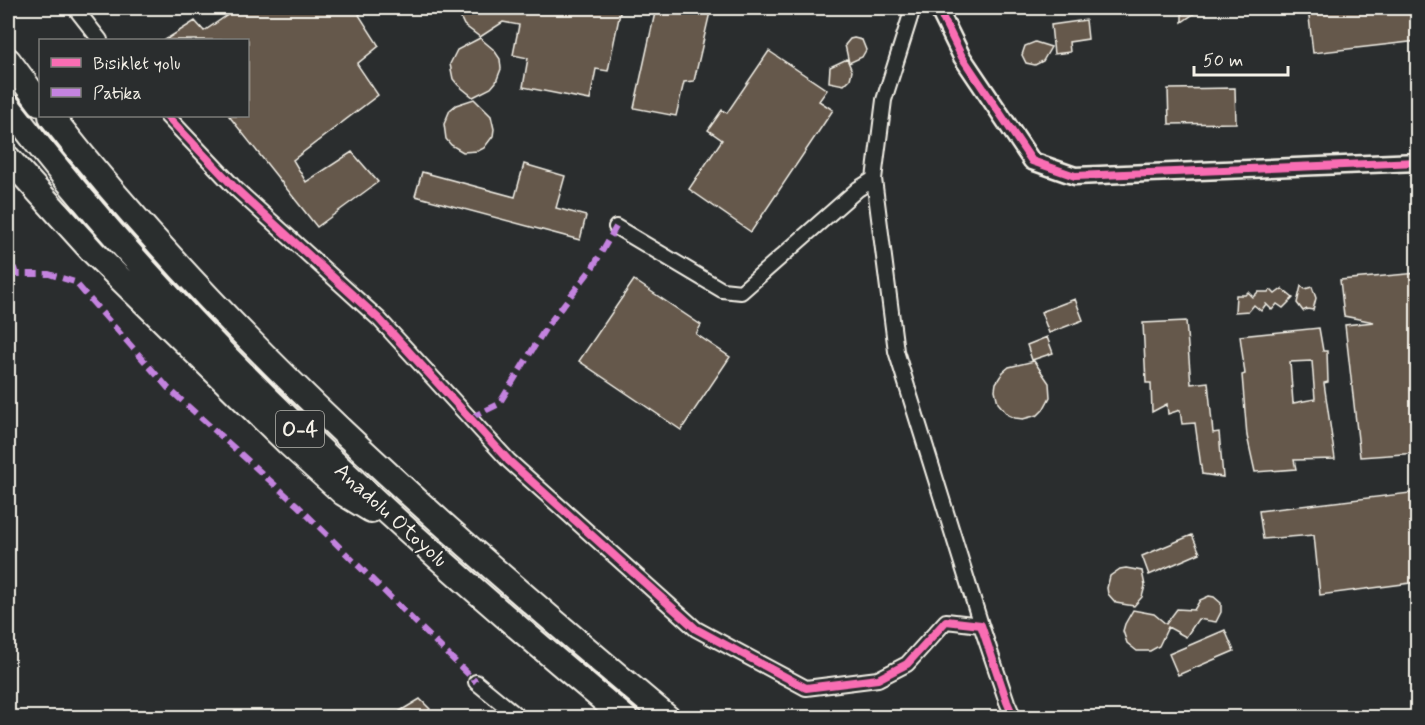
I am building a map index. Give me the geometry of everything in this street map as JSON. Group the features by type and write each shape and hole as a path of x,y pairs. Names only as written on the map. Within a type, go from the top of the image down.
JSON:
{"highway":[{"path":"8,60 39,102"},
{"name":"Anadolu Otoyolu","path":"8,106 72,186 190,319 312,441 413,535 525,634 625,717"},
{"name":"Anadolu Otoyolu","path":"52,117 156,241 271,362 489,566 668,717"},
{"path":"8,158 86,245 289,444 343,493 413,535"}],"street":[{"path":"75,8 99,39"},
{"path":"913,8 884,100 874,179 896,351 981,625 1014,717"},
{"path":"938,8 962,57 1032,160 1075,176 1418,162"},
{"path":"168,117 236,189 378,319 509,461 696,629 806,688 878,679 907,664 946,621 981,625"},
{"path":"616,226 722,290 741,292 858,189 874,179"},
{"path":"476,682 520,717"}],"building":[{"path":"238,8 368,8 359,15 379,46 357,64 378,95 293,160 306,182 352,152 378,182 317,227 230,117 249,117 249,39 167,39 195,21 204,31"},
{"path":"456,8 556,10 556,8 621,8 608,71 596,69 590,100 523,87 528,58 513,55 519,25 503,22 480,37 464,25"},
{"path":"656,8 711,8 694,81 684,82 676,116 634,108"},
{"path":"1182,8 1202,8 1182,22"},
{"path":"1308,8 1418,8 1418,41 1313,53"},
{"path":"1086,20 1088,39 1069,42 1070,52 1054,54 1051,25"},
{"path":"480,38 494,50 500,59 501,69 491,88 473,97 453,79 450,64 457,50"},
{"path":"854,38 862,40 866,50 862,57 849,63 845,45"},
{"path":"1035,42 1051,47 1043,61 1035,65 1026,63 1022,55 1025,46"},
{"path":"769,51 827,90 819,101 833,110 751,232 689,189 722,140 708,130 722,110 727,113"},
{"path":"847,59 852,71 850,79 844,85 829,82 830,67"},
{"path":"1235,88 1236,123 1169,124 1168,89"},
{"path":"474,99 491,116 493,136 484,148 478,151 463,152 446,139 444,124 450,110 456,105"},
{"path":"524,164 565,176 556,208 586,216 580,240 415,196 422,172 515,197"},
{"path":"1418,273 1418,453 1360,457 1345,325 1374,322 1344,316 1340,280"},
{"path":"634,280 701,325 696,334 730,357 681,430 579,361"},
{"path":"1301,286 1305,289 1312,287 1316,298 1313,310 1303,311 1297,303"},
{"path":"1282,289 1293,298 1283,308 1277,304 1272,310 1266,304 1261,311 1254,305 1249,311 1235,312 1236,295 1245,295 1248,292 1253,297 1258,292 1271,290 1275,294"},
{"path":"1075,299 1083,320 1049,333 1041,312"},
{"path":"1186,321 1191,384 1208,382 1213,433 1219,432 1223,477 1202,474 1195,423 1182,424 1180,410 1168,414 1167,404 1152,412 1151,383 1146,383 1143,323"},
{"path":"1319,328 1323,351 1327,351 1328,382 1324,383 1335,459 1294,460 1296,469 1255,472 1247,436 1242,375 1245,374 1240,336","holes":["1312,361 1315,399 1293,403 1290,362"]},
{"path":"1047,337 1053,353 1032,360 1027,345"},
{"path":"1034,361 1049,383 1050,397 1038,415 1023,419 1015,418 1008,415 998,403 996,383 1009,367"},
{"path":"1418,492 1418,582 1320,595 1314,535 1263,539 1259,511"},
{"path":"1192,535 1200,553 1149,575 1142,556"},
{"path":"1126,568 1142,571 1145,586 1142,597 1134,606 1116,603 1108,594 1110,576"},
{"path":"1209,596 1221,603 1221,612 1216,622 1198,619 1186,637 1168,627 1159,646 1150,651 1137,651 1127,643 1123,631 1133,610 1154,614 1166,624 1177,609 1194,610 1200,600"},
{"path":"1225,630 1234,651 1178,675 1169,654"},
{"path":"420,699 430,709 426,713 429,717 405,717 400,711"}],"marked path":[{"path":"470,418 499,404 547,326 593,267 616,227"},
{"path":"8,250 16,274 49,274 75,282 168,388 298,506 476,682"}],"cycle path":[{"path":"938,8 962,57 1032,161 1075,176 1418,162"},
{"path":"168,117 236,189 379,319 509,461 696,629 806,688 878,679 907,664 946,621 981,625 1014,718"}]}
